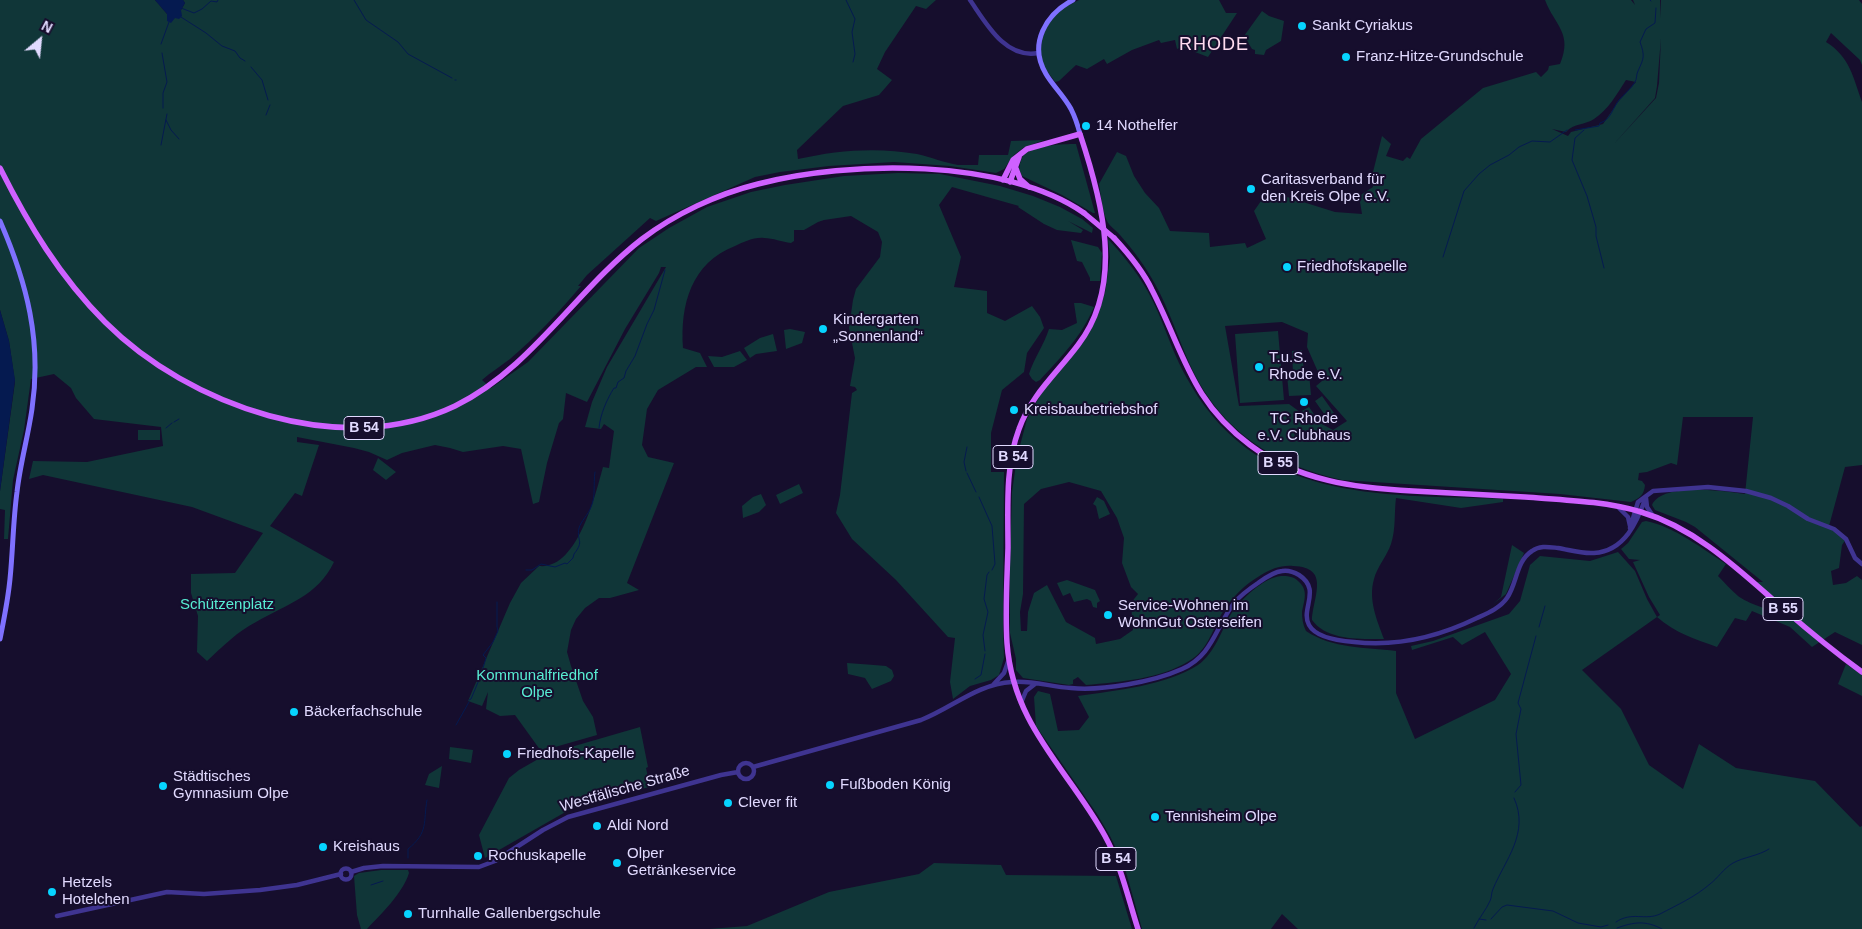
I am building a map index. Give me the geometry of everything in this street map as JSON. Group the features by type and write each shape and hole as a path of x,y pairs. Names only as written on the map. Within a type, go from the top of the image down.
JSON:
{"main road":[{"path":"1007,181 1013,160 1021,153 1032,147 1080,134 1072,109 1047,76 1038,53 1041,32 1048,20 1056,11 1074,0"},
{"name":"B 54","path":"1080,134 1096,187 1104,231 1104,285 1088,330 1033,400 1023,418 1015,440 1010,474 1008,524 1007,629 1009,660 1021,704 1038,737 1094,816 1113,851 1138,929"},
{"path":"1007,181 1021,153"},
{"path":"1015,166 1020,178 1030,188"},
{"name":"B 54","path":"0,168 36,233 64,274 106,324 127,342 175,376 230,402 281,418 324,426 350,428 403,424 453,406 476,394 491,384 528,352 640,240 682,214 729,193 756,184 792,176 854,169 898,168 944,171 1007,181"},
{"name":"B 55","path":"1007,181 1058,198 1084,214 1114,238 1134,262 1152,289 1188,371 1207,404 1236,435 1272,460 1314,478 1346,485 1558,499 1617,506 1654,516 1693,536 1722,555 1807,629 1862,672"},
{"path":"0,221 14,253 25,286 34,336 35,372 33,401 17,492 8,596 0,639"}],"street":[{"path":"970,0 992,31 1008,47 1026,53 1038,53"},
{"path":"753,767 754,772 749,778 742,778 738,772 742,764 749,764 753,767 921,720 974,692 993,685 1014,682 1070,688 1096,688 1155,679 1183,669 1200,659 1225,617 1243,593 1263,579 1281,571 1298,574 1308,584 1311,592 1307,618 1310,627 1317,633 1349,642 1369,644 1428,638 1467,623 1500,606 1509,595 1523,560 1534,549 1546,547 1584,553 1599,552 1616,546 1630,530 1638,511 1638,502 1656,490 1708,487 1746,491 1771,498 1808,519 1834,528 1846,539 1855,558 1862,564"},
{"path":"1646,497 1647,508 1654,516"},
{"path":"1617,506 1628,517 1630,530"},
{"path":"993,685 1004,673 1009,660"},
{"path":"1021,704 1026,691 1036,683"},
{"name":"Westfälische Straße","path":"351,872 364,868 383,866 479,867 495,861 543,830 568,817 720,775 738,772"},
{"path":"57,916 167,892 204,894 260,890 297,885 341,874 342,870 346,869 351,872 351,876 344,879 341,874"}],"green space":[{"name":"Schützenplatz","path":"0,0 155,0 167,14 181,10 185,3 183,0 936,0 926,9 916,6 885,52 877,69 892,80 879,95 843,106 797,150 798,159 828,153 872,150 917,154 958,165 978,165 979,155 1008,155 1011,141 1044,140 1023,148 1014,155 1004,169 996,173 950,166 894,162 829,166 780,172 755,177 656,221 650,218 587,275 573,296 529,342 482,380 491,388 528,362 639,248 669,228 707,207 751,192 844,176 898,173 940,174 1000,186 1033,196 1060,207 1082,219 1093,228 1092,233 1068,221 1083,230 1081,233 1057,230 1044,224 1019,206 952,187 939,205 961,257 954,287 987,291 987,313 1005,321 1032,306 1040,317 1044,328 1027,353 1024,372 1002,390 991,433 991,472 1004,472 1004,658 999,675 991,680 970,686 953,699 950,682 955,638 948,637 896,580 852,539 836,513 840,495 852,393 857,390 855,387 850,386 855,358 849,328 853,300 856,289 880,257 882,242 878,232 851,216 824,220 804,230 794,230 794,241 791,243 760,238 738,244 708,263 698,274 691,287 684,316 683,348 700,353 707,367 696,367 658,390 647,409 642,445 648,457 674,463 627,583 639,590 610,598 599,598 585,608 576,619 571,630 567,652 583,701 593,717 597,735 541,751 515,715 500,716 486,709 488,692 482,706 468,701 510,603 521,583 539,566 552,564 564,556 574,544 582,529 603,467 609,468 614,431 604,424 601,429 585,427 592,402 607,367 666,267 661,267 625,329 587,402 566,393 563,419 559,423 547,463 539,502 533,504 521,449 503,446 463,452 435,445 402,453 387,460 354,448 297,437 297,442 319,445 302,496 295,493 270,526 334,562 327,574 310,591 301,598 243,630 207,661 197,652 198,616 191,593 191,574 235,573 263,533 192,507 43,475 29,479 33,461 87,462 163,446 161,427 94,419 76,398 71,388 54,374 31,379 24,430 13,480 8,539 4,539 5,510 0,509 0,491 15,382 9,341 0,310"},
{"path":"1079,0 1219,0 1226,13 1237,13 1208,57 1182,47 1177,49 1175,40 1161,43 1159,40 1132,50 1107,64 1104,59 1087,69 1076,65 1059,81 1055,82 1045,68 1042,58 1041,50 1044,35 1056,14"},
{"path":"1545,0 1631,0 1635,5 1633,0 1660,0 1661,18 1661,0 1859,0 1862,4 1862,65 1860,60 1831,33 1826,42 1846,61 1862,102 1862,465 1845,467 1829,526 1846,539 1842,545 1839,568 1831,571 1833,585 1846,583 1857,576 1862,580 1862,645 1835,632 1812,647 1790,627 1752,611 1746,621 1735,618 1717,647 1693,638 1664,623 1657,617 1660,615 1649,597 1633,562 1640,560 1629,559 1621,549 1628,543 1642,522 1646,521 1667,528 1688,539 1726,564 1718,576 1738,596 1761,607 1786,612 1754,582 1763,582 1695,527 1655,510 1652,505 1658,498 1668,493 1680,491 1709,490 1745,494 1753,417 1683,417 1677,465 1671,463 1639,473 1638,480 1642,481 1645,485 1644,491 1641,496 1631,502 1560,494 1342,480 1318,474 1273,455 1235,428 1219,411 1204,391 1192,369 1165,305 1151,278 1134,253 1107,221 1099,184 1117,152 1126,156 1134,176 1145,193 1159,208 1170,231 1209,233 1210,247 1245,243 1247,248 1266,239 1254,211 1268,191 1335,212 1362,214 1359,196 1373,187 1371,180 1382,136 1391,144 1386,156 1403,161 1407,157 1410,159 1421,139 1483,88 1536,72 1541,77 1548,70 1549,66 1560,64 1565,45 1564,37","holes":["1661,38 1659,83 1656,98 1613,145 1655,98","1626,80 1636,82 1618,102 1603,124 1571,132 1568,136 1552,129 1566,132 1572,127 1594,119 1616,96","1282,322 1308,333 1307,347 1322,381 1316,386 1347,421 1333,430 1320,423 1309,407 1300,412 1289,404 1239,406 1225,326"]},
{"path":"1262,11 1269,16 1284,21 1281,41 1266,50 1264,55 1255,54 1255,50 1252,49 1244,36"},
{"path":"1076,144 1095,213 1022,176 1019,169 1023,157 1030,151 1049,146"},
{"path":"1108,239 1129,263 1147,290 1184,373 1212,416 1245,447 1282,469 1322,483 1364,491 1409,496 1503,499 1503,502 1461,508 1396,498 1393,538 1375,575 1372,587 1374,610 1384,639 1345,637 1326,632 1318,627 1312,620 1317,585 1316,577 1305,568 1284,566 1265,573 1244,588 1225,609 1200,652 1178,667 1139,679 1086,685 1078,677 1073,680 1073,684 1069,685 1023,678 1016,670 1016,659 1010,633 1010,559 1012,492 1017,457 1027,419 1045,387 1097,317 1105,293 1110,258","holes":["1069,482 1101,491 1117,518 1124,538 1122,563 1131,587 1138,594 1131,603 1133,630 1120,639 1096,644 1095,638 1066,622 1047,585 1034,593 1028,612 1027,631 1021,631 1024,504 1041,489"]},
{"path":"1071,240 1098,247 1102,253 1100,281 1090,281 1082,262 1077,261"},
{"path":"1074,303 1094,307 1083,328 1070,346 1040,380 1036,382 1029,374 1049,329 1062,330 1077,323"},
{"path":"790,329 805,332 802,343 786,349 784,330"},
{"name":"T.u.S. Rhode e.V.","path":"1278,331 1284,400 1240,403 1235,334"},
{"path":"773,334 777,351 756,354 750,358 744,348 760,338"},
{"path":"1302,350 1304,373 1309,373 1311,395 1289,396 1287,375 1293,374 1292,351"},
{"path":"740,351 747,360 734,367 714,367 708,356 722,357"},
{"path":"1322,396 1334,413 1327,418 1315,401"},
{"path":"138,430 160,430 160,440 138,440"},
{"path":"378,458 396,472 386,480 373,470"},
{"path":"799,484 803,493 780,504 776,495"},
{"path":"761,494 766,505 759,512 743,518 742,506 753,497"},
{"path":"1097,497 1104,501 1110,514 1099,519 1096,506 1093,504"},
{"path":"1512,545 1524,553 1506,594 1493,604 1501,597"},
{"path":"1618,552 1635,571 1657,617 1582,670 1621,709 1649,765 1683,789 1699,744 1736,768 1815,781 1860,827 1862,826 1862,929 1298,929 1282,914 1271,929 1142,929 1124,865 1110,836 1036,726 1034,697 1038,691 1050,694 1058,731 1079,730 1089,717 1078,696 1124,689 1172,678 1198,665 1209,654 1231,614 1240,603 1260,585 1281,576 1294,578 1304,588 1305,596 1302,615 1306,631 1316,637 1338,644 1396,651 1396,693 1415,739 1495,700 1511,674 1485,632 1462,645 1453,637 1412,650 1411,646 1433,641 1509,614 1520,601 1530,565 1540,556 1590,561"},
{"path":"1067,580 1095,590 1100,601 1097,603 1097,608 1093,607 1091,601 1087,599 1074,602 1070,593 1063,596 1057,583"},
{"path":"847,663 886,666 892,670 894,676 891,681 872,689 865,678 848,674"},
{"path":"1846,664 1862,675 1862,696 1838,684"},
{"name":"Kommunalfriedhof Olpe","path":"640,727 650,787 592,800 569,810 485,858 479,835 509,778 547,754"},
{"path":"450,747 473,750 471,763 449,759"},
{"path":"442,766 439,788 425,785 429,774"},
{"path":"934,863 1001,865 1006,875 1116,876 1132,929 709,929 747,926 829,892 919,874"},
{"path":"381,870 408,870 409,873 402,888 391,903 367,929 361,929 357,915 354,876 359,873"}],"water":[{"path":"155,0 183,0 185,3 181,10 182,16 179,19 175,18 171,23 167,21 167,14"},
{"path":"0,310 9,341 15,380 0,491"}],"waterway":[{"path":"181,8 194,13 211,1 217,2 218,0"},
{"path":"354,0 366,20 398,42 408,54 452,78"},
{"path":"846,0 855,19 852,32 855,54 853,62"},
{"path":"1575,130 1599,126 1600,123 1607,119 1619,100 1636,81 1637,72 1643,57 1640,42 1646,29 1655,23 1656,8"},
{"path":"181,17 222,46 235,51 245,61"},
{"path":"161,44 169,22"},
{"path":"162,53 167,82 163,93 163,108"},
{"path":"251,67 262,80 268,100"},
{"path":"266,115 270,105"},
{"path":"161,145 167,114"},
{"path":"166,120 171,130 179,139"},
{"path":"1443,257 1464,191 1479,174 1519,147 1532,141 1550,142 1567,130"},
{"path":"1584,130 1575,138 1572,160 1587,196 1596,227 1596,236 1604,268"},
{"path":"599,428 602,413 609,397 618,382 624,378 635,356 654,310 665,270"},
{"path":"174,422 179,419"},
{"path":"166,428 172,423"},
{"path":"966,471 964,462 967,447"},
{"path":"526,570 532,570 541,564 555,567 567,564 573,558 580,543 578,536 579,528 593,503 595,472"},
{"path":"967,473 976,492"},
{"path":"979,497 992,526 995,564 992,570"},
{"path":"985,651 983,635 988,612 984,599 989,572"},
{"path":"469,700 481,675 486,658 483,655 493,642 498,631 497,602"},
{"path":"1539,627 1545,606"},
{"path":"1515,792 1521,785 1516,734 1521,709 1518,703 1536,636"},
{"path":"975,679 981,675 985,654"},
{"path":"456,725 469,702"},
{"path":"1474,928 1490,901 1493,889 1518,835 1518,811 1514,798"},
{"path":"408,858 408,849 415,843 424,826 427,800"},
{"path":"1616,922 1633,916 1649,917 1660,914 1698,893 1733,863 1769,849"},
{"path":"371,885 383,881"},
{"path":"1491,919 1502,907 1507,905 1553,911 1578,923 1601,927 1608,925"},
{"path":"1479,919 1486,920"},
{"path":"1617,928 1629,924 1645,923 1662,929"}],"place":[{"name":"Sankt Cyriakus","path":"1302,26"},
{"name":"Franz-Hitze-Grundschule","path":"1346,57"},
{"name":"14 Nothelfer","path":"1086,126"},
{"name":"Caritasverband für den Kreis Olpe e.V.","path":"1251,189"},
{"name":"Friedhofskapelle","path":"1287,267"},
{"name":"Kindergarten „Sonnenland“","path":"823,329"},
{"name":"T.u.S. Rhode e.V.","path":"1259,367"},
{"name":"TC Rhode e.V. Clubhaus","path":"1304,402"},
{"name":"Kreisbaubetriebshof","path":"1014,410"},
{"name":"Service-Wohnen im WohnGut Osterseifen","path":"1108,615"},
{"name":"Bäckerfachschule","path":"294,712"},
{"name":"Friedhofs-Kapelle","path":"507,754"},
{"name":"Fußboden König","path":"830,785"},
{"name":"Städtisches Gymnasium Olpe","path":"163,786"},
{"name":"Clever fit","path":"728,803"},
{"name":"Tennisheim Olpe","path":"1155,817"},
{"name":"Aldi Nord","path":"597,826"},
{"name":"Kreishaus","path":"323,847"},
{"name":"Rochuskapelle","path":"478,856"},
{"name":"Olper Getränkeservice","path":"617,863"},
{"name":"Hetzels Hotelchen","path":"52,892"},
{"name":"Turnhalle Gallenbergschule","path":"408,914"}],"district":[{"name":"RHODE","path":"1214,45"}]}
